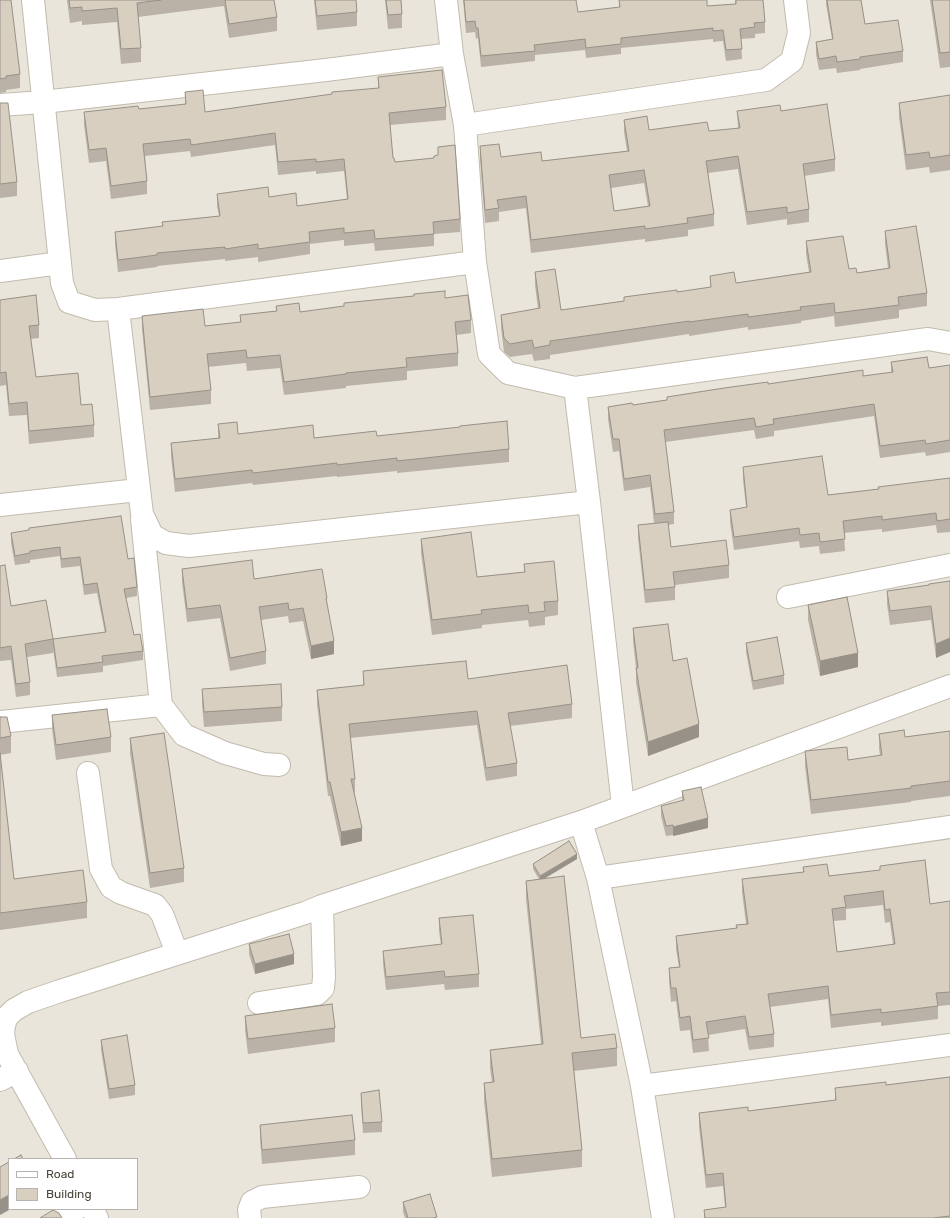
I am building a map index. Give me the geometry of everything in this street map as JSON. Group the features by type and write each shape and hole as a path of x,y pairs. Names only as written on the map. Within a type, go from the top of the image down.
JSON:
{"street":[{"path":"33,0 62,283 69,302 95,310 118,309 476,262"},
{"path":"446,0 452,54 465,126 476,262 489,354 508,373 575,388 928,339 950,343"},
{"path":"465,126 766,80 792,61 799,33 795,0"},
{"path":"0,105 43,102 452,54"},
{"path":"0,271 60,263"},
{"path":"118,309 142,514 161,705 184,735 225,753 264,764 280,765"},
{"path":"575,388 623,806"},
{"path":"0,505 138,490"},
{"path":"142,514 152,535 166,543 189,546 589,502"},
{"path":"788,597 950,565"},
{"path":"64,1158 8,1075 7,1054 3,1034 6,1018 14,1010 28,1002 581,822 950,686"},
{"path":"0,722 161,705"},
{"path":"88,773 101,870 111,887 121,893 154,905 162,914 177,953"},
{"path":"581,822 598,878 642,1086 663,1218"},
{"path":"598,878 950,827"},
{"path":"259,1003 317,994 323,988 322,906"},
{"path":"642,1086 950,1045"},
{"path":"250,1218 249,1210 252,1202 262,1197 359,1188"},
{"path":"61,1218 74,1210"}],"shaded area":[{"path":"0,0 950,0 950,1218 0,1218"}],"building":[{"path":"0,0 11,0 20,74 6,76 6,78 0,79"},
{"path":"69,0 161,0 137,3 141,48 121,49 117,8 82,11 82,7 70,8"},
{"path":"225,0 274,0 277,17 229,24"},
{"path":"315,0 356,0 357,12 317,16"},
{"path":"386,0 401,0 402,14 388,15"},
{"path":"464,0 576,0 578,12 620,7 619,0 707,0 707,6 736,4 736,0 763,0 765,22 754,23 755,27 740,29 742,49 726,50 723,30 713,31 713,28 621,38 621,44 586,48 585,39 534,45 535,51 481,56 478,28 476,28 475,21 466,22"},
{"path":"827,0 861,0 865,24 898,20 903,51 837,62 836,56 819,59 816,42 833,39"},
{"path":"932,0 950,0 950,52 940,53"},
{"path":"442,70 446,107 389,113 393,158 395,162 434,158 434,156 438,155 438,147 455,145 460,219 433,222 434,234 375,239 374,230 344,233 344,228 309,232 310,242 258,249 258,244 225,249 225,247 157,253 157,255 118,260 115,232 163,226 162,222 220,216 217,194 268,187 269,197 296,193 297,206 348,199 344,159 316,162 316,159 278,162 275,133 191,145 190,139 143,144 147,181 111,186 106,148 89,150 84,112 138,106 139,109 186,104 185,92 203,90 205,112 332,94 332,92 379,88 378,77"},
{"path":"950,95 950,155 930,158 929,152 906,155 899,103"},
{"path":"0,103 8,103 17,182 0,184"},
{"path":"827,104 835,159 803,164 809,209 787,213 787,207 747,212 738,156 706,161 714,214 687,218 688,223 645,229 645,226 531,240 526,196 497,200 499,208 485,210 480,146 499,144 501,157 541,152 542,161 629,151 624,120 647,116 649,130 707,122 709,131 740,128 737,111 780,105 781,111","holes":["644,170 650,206 614,211 609,175"]},
{"path":"916,226 927,293 898,297 899,305 835,313 834,303 800,307 801,310 748,317 748,314 689,321 550,341 550,345 534,348 532,340 510,344 504,338 501,315 540,308 535,272 555,269 561,310 624,301 624,297 711,287 710,276 734,272 736,283 811,272 806,241 843,236 849,269 856,268 857,273 890,268 885,231"},
{"path":"445,291 445,298 468,295 471,320 455,322 458,353 406,358 407,367 346,373 284,382 280,355 247,358 246,350 207,354 211,390 150,397 142,316 203,309 205,326 241,322 240,315 277,311 276,306 299,303 300,312 344,306 344,303 414,296 414,294"},
{"path":"36,295 39,325 29,326 36,377 78,373 81,405 92,404 94,425 29,431 27,402 9,404 6,372 0,373 0,300"},
{"path":"927,357 929,368 950,365 950,440 926,444 925,440 880,446 874,404 773,419 774,424 756,427 754,418 664,430 674,512 655,514 650,475 624,479 619,439 613,439 608,407 667,400 667,397 724,388 768,382 768,384 863,370 863,376 893,372 891,362"},
{"path":"507,421 509,449 397,461 397,458 337,465 337,463 253,473 252,470 175,479 171,443 220,438 218,424 237,422 238,434 313,425 314,438 376,431 377,436"},
{"path":"822,456 828,495 950,478 950,519 937,521 936,513 882,520 882,516 843,521 845,539 820,542 819,533 800,535 799,528 734,537 730,510 747,507 743,467"},
{"path":"121,516 128,559 134,558 137,587 124,589 134,635 140,634 143,651 102,656 103,662 57,668 53,639 106,632 97,583 84,585 80,557 61,559 60,547 30,551 30,553 15,556 11,533 29,530 29,528"},
{"path":"668,522 671,547 726,540 729,565 673,572 675,587 645,590 638,525"},
{"path":"471,532 477,577 525,572 524,564 554,561 558,601 544,602 545,611 529,613 528,605 481,610 482,614 432,620 421,539"},
{"path":"252,560 254,579 322,569 334,641 311,646 303,608 289,610 288,603 259,607 266,651 230,658 220,605 187,609 182,569"},
{"path":"5,565 11,606 46,600 53,639 25,644 30,682 16,684 11,646 0,648 0,566"},
{"path":"950,581 950,638 936,644 931,606 890,611 887,591"},
{"path":"847,597 858,653 820,661 808,605"},
{"path":"668,624 673,661 687,658 699,724 648,742 636,668 638,668 633,628"},
{"path":"777,637 784,675 753,681 746,643"},
{"path":"466,661 468,679 567,665 572,704 508,713 517,763 486,768 477,711 349,724 355,779 351,779 362,828 341,832 330,782 328,782 317,690 364,685 363,671"},
{"path":"281,684 282,707 204,712 202,689"},
{"path":"107,709 111,737 56,745 52,715"},
{"path":"0,717 7,717 11,736 0,738"},
{"path":"904,730 905,737 950,731 950,781 911,786 911,788 811,800 805,751 847,747 848,760 882,755 879,734"},
{"path":"164,733 184,868 150,873 130,738"},
{"path":"0,753 14,879 83,870 87,902 0,913"},
{"path":"701,787 708,818 673,827 673,825 666,826 661,806 684,800 682,791"},
{"path":"569,841 577,854 540,876 533,864"},
{"path":"925,860 930,904 950,901 950,992 936,993 938,1006 881,1013 881,1009 831,1015 828,986 768,994 774,1034 749,1037 745,1016 706,1022 709,1038 693,1040 690,1016 680,1018 676,988 671,988 669,968 680,967 676,936 737,928 736,925 748,924 742,879 804,872 803,867 827,864 829,876 880,870 880,866","holes":["883,891 885,910 890,909 895,944 837,952 832,909 846,907 844,896"]},
{"path":"564,876 581,1038 615,1034 617,1048 572,1053 582,1150 492,1159 484,1083 494,1082 490,1050 543,1044 526,881"},
{"path":"473,915 479,974 445,977 444,971 386,977 383,951 442,944 439,918"},
{"path":"289,934 294,954 255,964 249,944"},
{"path":"332,1004 335,1028 248,1039 245,1016"},
{"path":"127,1035 135,1085 109,1089 101,1040"},
{"path":"950,1077 950,1216 933,1218 705,1218 704,1210 726,1207 723,1173 706,1175 699,1113 748,1107 748,1111 836,1100 835,1088 886,1082 886,1085"},
{"path":"379,1090 382,1122 363,1123 361,1093"},
{"path":"352,1115 355,1140 262,1150 260,1125"},
{"path":"21,1155 22,1158 16,1158"},
{"path":"8,1163 8,1196 0,1200 0,1167"},
{"path":"430,1194 437,1217 408,1218 403,1202"},
{"path":"53,1210 59,1213 62,1218 40,1218"}]}
